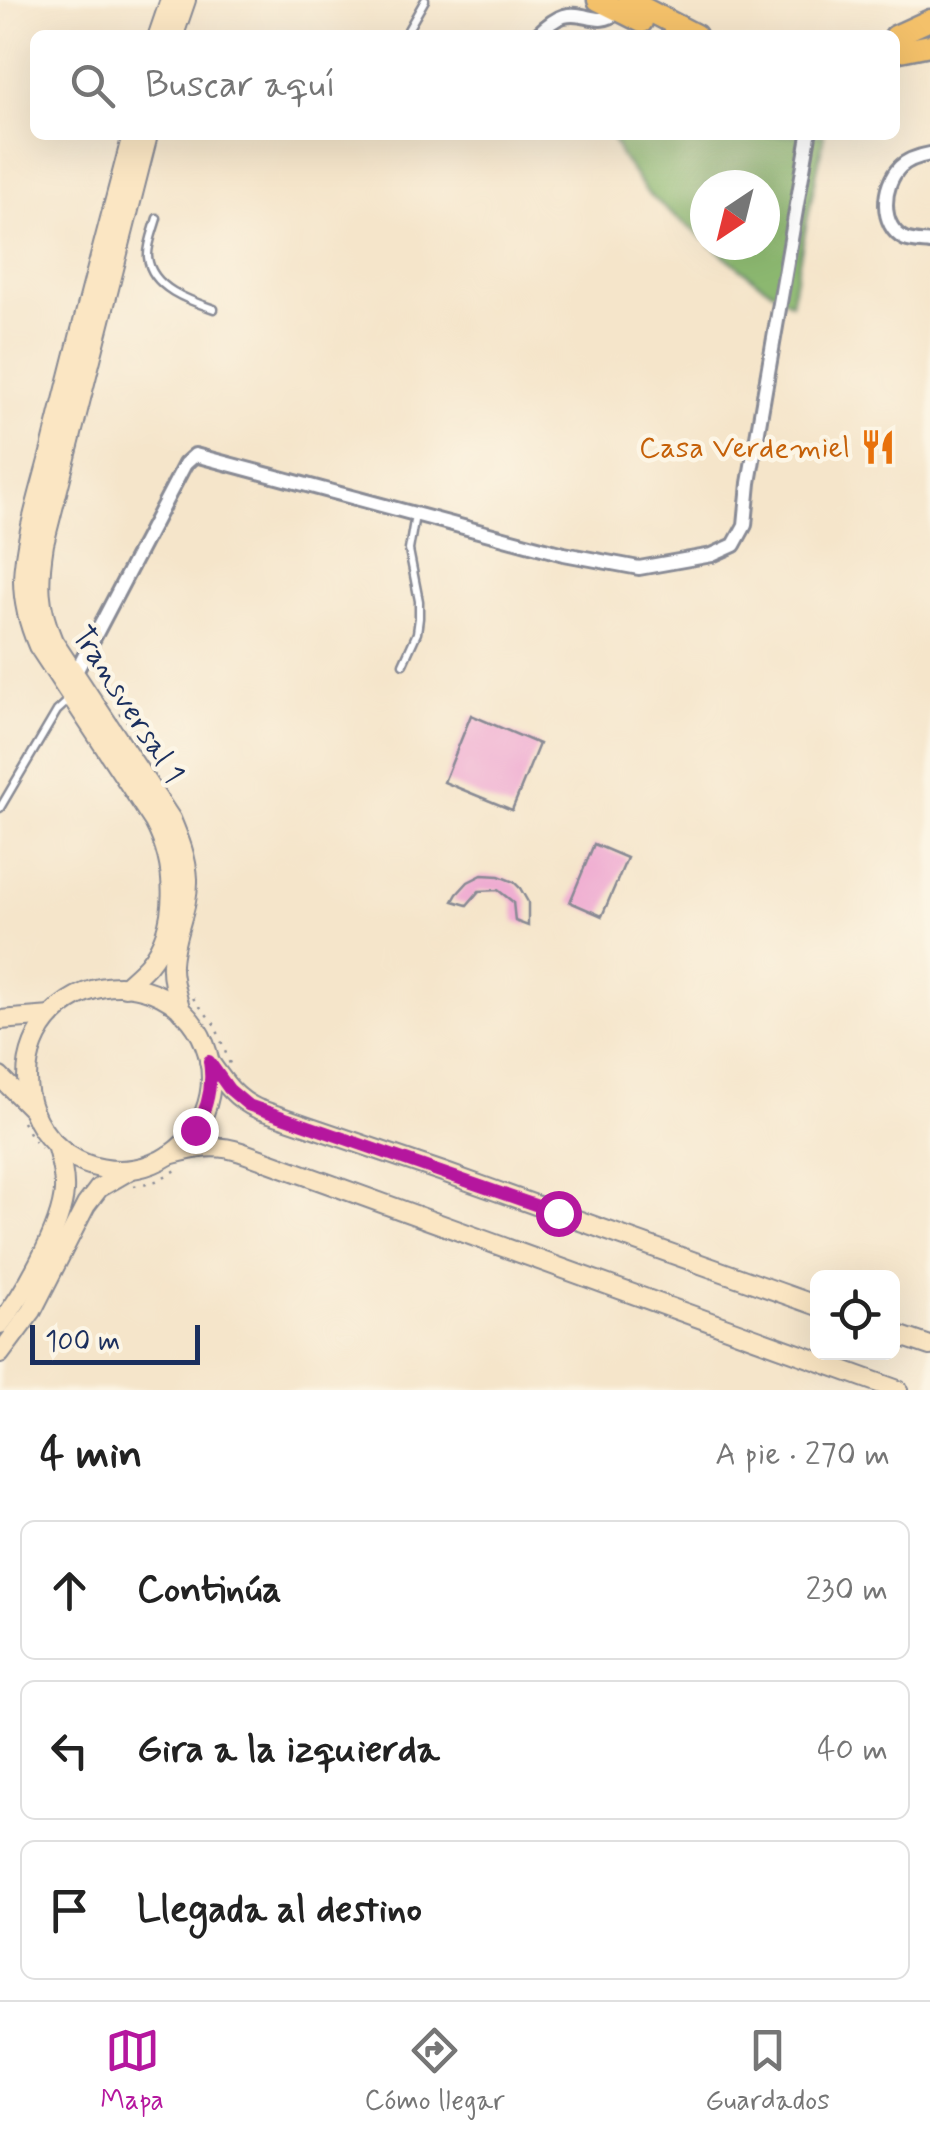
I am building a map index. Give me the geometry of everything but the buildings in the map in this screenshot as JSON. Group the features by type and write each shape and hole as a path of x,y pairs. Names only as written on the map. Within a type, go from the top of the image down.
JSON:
{"main road":[{"path":"598,0 624,5 684,30"},
{"path":"624,5 659,30"},
{"path":"900,34 930,20"},
{"path":"900,51 930,45"}],"street":[{"path":"160,30 170,0"},
{"path":"176,30 186,0"},
{"path":"544,30 563,16 601,20 613,16 624,5"},
{"name":"Transversal 1","path":"124,987 148,965 160,943 172,899 171,869 163,838 154,822 38,646 30,628 23,578 58,420 131,140"},
{"name":"Transversal 1","path":"147,140 81,395 40,572 39,596 53,641 171,818 180,841 188,878 172,968 186,1003"},
{"path":"75,674 185,464 195,455 564,554 638,568 712,555 734,545 746,524 749,484 808,140"},
{"path":"930,154 901,165 893,176 886,212 895,232 904,238 930,243"},
{"path":"28,1115 29,1061 37,1037 51,1016 79,996 102,988 124,987 186,1003 209,1061 229,1089 248,1105 810,1303"},
{"path":"0,1020 51,1016"},
{"path":"169,1155 188,1140 201,1120 211,1085 209,1061"},
{"path":"0,1077 19,1094 28,1115 40,1124 64,1175 61,1209 27,1284 0,1324"},
{"path":"51,1149 91,1165 118,1170 145,1166 202,1146 230,1148 898,1390"},
{"path":"0,1354 32,1311 86,1205 99,1188 131,1169"},
{"path":"900,1336 930,1346"}],"lane":[{"path":"408,30 424,0"},
{"path":"157,218 148,258 156,276 184,299 214,309"},
{"path":"402,664 417,633 419,618 408,550 416,514"},
{"path":"0,808 57,712 72,698"}],"path":[{"path":"112,708 128,721 159,776"},
{"path":"186,1003 215,1026 230,1066"},
{"path":"28,1115 31,1137 51,1149"},
{"path":"124,1187 156,1181 194,1163"}],"green space":[{"path":"613,140 823,140 791,303 730,260 780,260 780,170 690,170 690,228 648,194"}],"place":[{"name":"Casa Verdemiel","path":"878,447"}],"route":[{"path":"195,1130 209,1097 209,1061 229,1089 248,1105 558,1213"}]}
